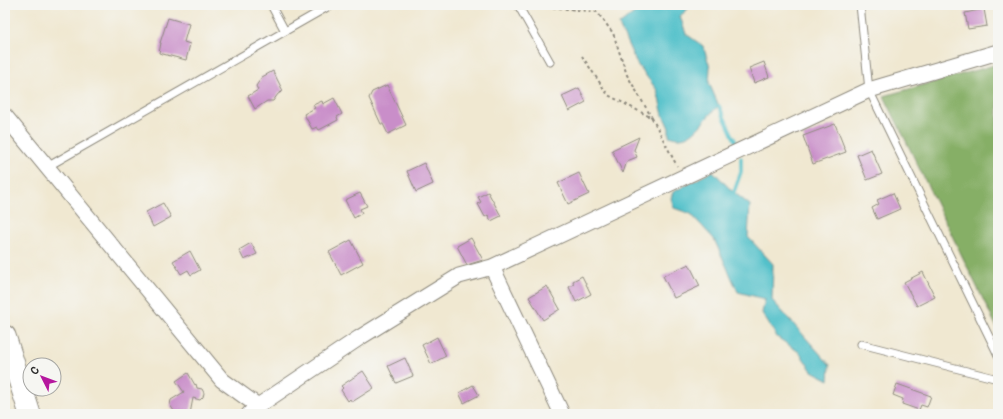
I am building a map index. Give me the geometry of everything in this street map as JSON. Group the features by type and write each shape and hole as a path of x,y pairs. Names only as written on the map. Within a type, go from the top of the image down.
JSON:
{"main road":[{"path":"5,336 30,414"}],"street":[{"path":"5,116 222,380 254,410 359,338 459,276 492,267 870,90 998,52"},
{"path":"492,267 562,414"}],"lane":[{"path":"270,5 285,31"},
{"path":"47,167 331,5"},
{"path":"518,5 550,62"},
{"path":"860,5 870,90 998,355"},
{"path":"861,344 998,379"}],"path":[{"path":"526,5 597,12 613,33 627,75 652,118 683,177"},
{"path":"582,56 608,95 652,118"}],"green space":[{"path":"998,64 998,330 884,96"}],"water":[{"path":"644,5 685,5 689,8 680,16 686,34 703,46 710,67 709,83 719,106 692,134 685,137 678,138 669,136 669,128 663,115 657,90 637,64 619,25"},
{"path":"713,171 731,190 750,205 748,237 773,264 772,300 830,365 829,380 812,371 799,352 777,337 762,313 765,299 738,292 714,239 691,214 674,208 671,198 673,192"}],"building":[{"path":"984,9 987,26 968,29 965,13"},
{"path":"168,18 189,24 184,42 190,44 186,60 159,53 160,43"},
{"path":"764,62 769,77 754,83 749,68"},
{"path":"273,71 283,91 278,94 273,101 267,101 255,109 248,96 258,90 256,86 262,77"},
{"path":"387,85 406,125 388,134 383,124 381,124 369,98 372,92"},
{"path":"579,88 586,102 569,111 562,96"},
{"path":"334,98 342,114 337,117 338,120 319,130 317,127 312,129 304,114 315,108 313,105 322,101 323,104"},
{"path":"835,124 846,152 813,164 803,136"},
{"path":"639,137 634,150 637,157 627,161 623,173 612,150"},
{"path":"871,149 882,174 867,180 857,155"},
{"path":"424,163 433,184 416,192 407,171"},
{"path":"579,173 589,194 568,204 558,183"},
{"path":"488,192 501,216 491,221 488,215 485,217 478,204 481,202 478,197"},
{"path":"360,193 367,206 360,209 362,213 354,218 345,200"},
{"path":"893,193 900,209 877,219 872,208 879,204 877,200"},
{"path":"163,203 171,217 153,227 146,212"},
{"path":"471,238 483,260 467,265 457,246"},
{"path":"351,240 363,263 341,275 329,252"},
{"path":"251,243 257,254 244,260 239,250"},
{"path":"190,251 200,270 191,275 188,270 181,274 173,261"},
{"path":"689,264 700,286 674,298 663,276"},
{"path":"923,272 935,297 917,306 904,282"},
{"path":"582,276 591,294 576,302 569,287 574,284 573,281"},
{"path":"547,286 560,309 543,320 529,297"},
{"path":"437,337 446,356 431,364 422,345"},
{"path":"405,358 413,376 396,383 388,366"},
{"path":"363,371 374,388 352,402 350,399 348,401 341,390 343,388 341,386"},
{"path":"188,373 195,385 196,384 197,388 202,389 204,393 203,397 200,400 193,398 190,414 176,414 170,405 171,400 184,392 176,381"},
{"path":"897,384 931,396 927,407 921,405 919,410 902,404 903,399 893,395"},
{"path":"473,385 479,395 464,403 459,393"}],"waterway":[{"path":"719,106 738,147"},
{"path":"734,192 741,172 741,158"}]}
